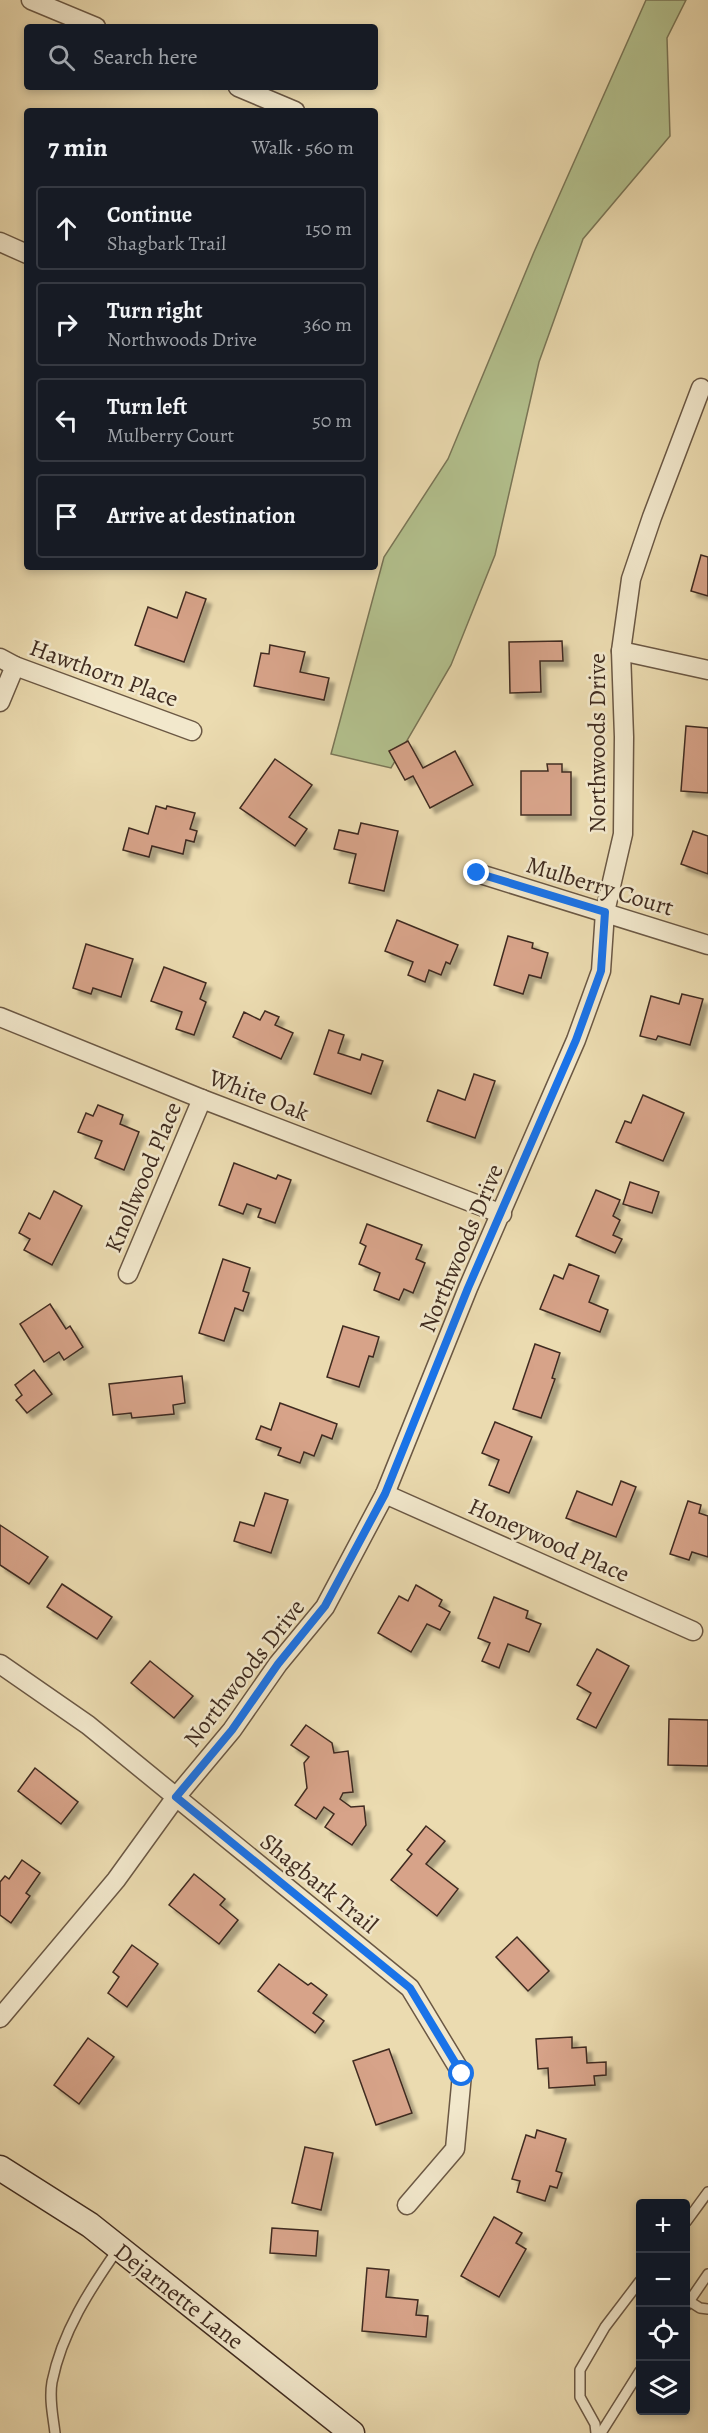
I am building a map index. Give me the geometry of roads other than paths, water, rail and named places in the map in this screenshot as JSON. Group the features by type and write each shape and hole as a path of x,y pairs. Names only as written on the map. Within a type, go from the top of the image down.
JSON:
{"main road":[{"name":"Dejarnette Lane","path":"0,2169 90,2225 351,2433"}],"street":[{"path":"31,0 89,24"},
{"path":"245,90 289,108"},
{"path":"0,242 24,253"},
{"name":"Northwoods Drive","path":"0,2018 116,1880 176,1797 232,1730 278,1664 325,1606 385,1494 468,1288 576,1040 601,971 605,912 623,834 624,737 621,651 631,579 701,388"},
{"path":"621,651 708,670"},
{"path":"0,702 8,662"},
{"name":"Hawthorn Place","path":"8,662 192,731"},
{"name":"Mulberry Court","path":"477,873 708,945"},
{"name":"White Oak","path":"0,1017 202,1099 502,1214"},
{"name":"Knollwood Place","path":"128,1274 202,1099"},
{"name":"Honeywood Place","path":"385,1494 693,1631"},
{"name":"Shagbark Trail","path":"0,1664 88,1725 410,1988 462,2074 455,2149 407,2205"}],"lane":[{"path":"690,2217 708,2192"},
{"path":"55,2433 51,2408 52,2382 72,2321 119,2248"},
{"path":"690,2300 708,2274"},
{"path":"596,2433 595,2424 580,2397 580,2370 606,2327 636,2286"},
{"path":"690,2305 708,2309"},
{"path":"601,2433 636,2377"}]}
